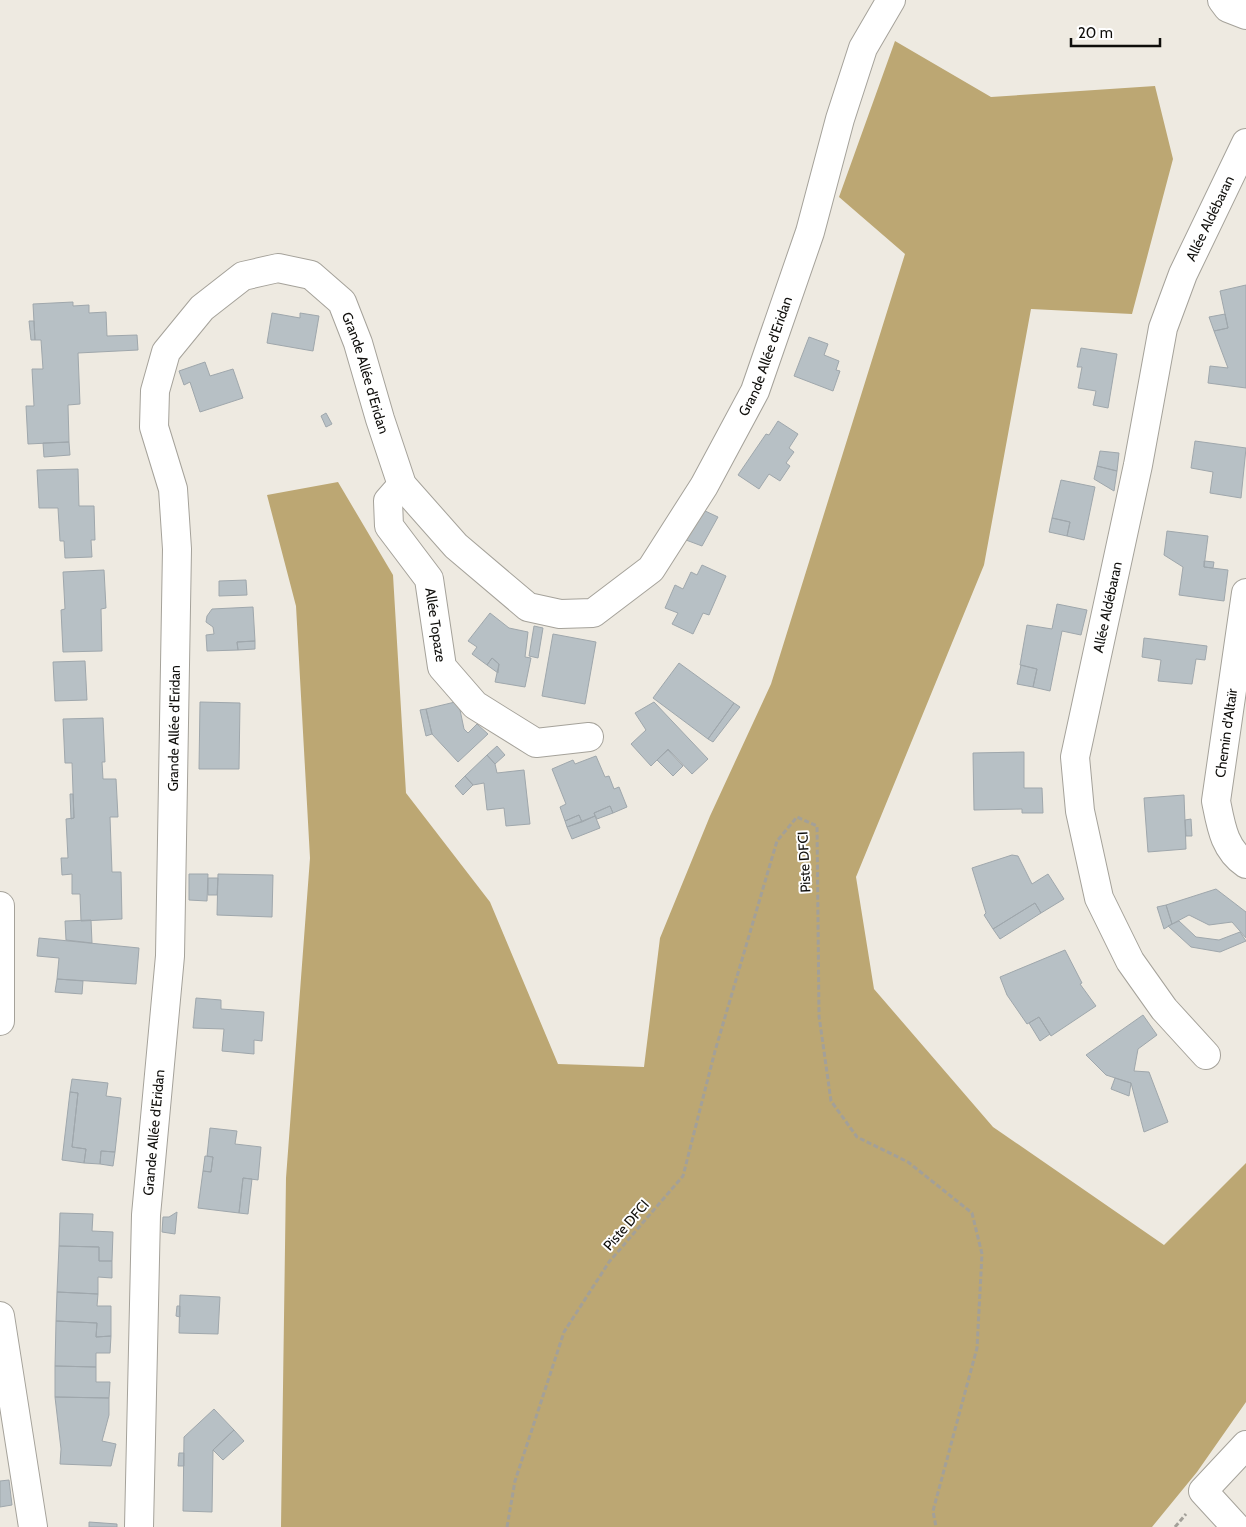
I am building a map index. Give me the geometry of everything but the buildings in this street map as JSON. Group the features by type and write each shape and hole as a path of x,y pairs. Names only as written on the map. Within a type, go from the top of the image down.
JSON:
{"street":[{"name":"Grande Allée d'Eridan","path":"139,1527 146,1215 171,946 177,549 173,489 154,427 155,391 166,352 202,308 243,276 278,268 311,275 342,302 358,343 402,485 456,546 528,607 560,614 594,613 651,569 704,486 755,391 810,232 840,119 863,48 892,0"},
{"path":"1222,0 1228,8 1246,15"},
{"name":"Allée Aldébaran","path":"1206,1055 1164,1009 1130,961 1099,898 1080,811 1075,756 1138,465 1162,328 1183,274 1246,143"},
{"name":"Allée Topaze","path":"402,485 388,501 389,526 429,580 442,667 475,705 536,743 589,737"},
{"name":"Chemin d'Altaïr","path":"1246,593 1216,801 1222,832 1235,856 1246,864"},
{"path":"0,906 0,1021"},
{"path":"0,1316 33,1527"},
{"path":"1236,1527 1203,1492 1246,1445"}],"path":[{"name":"Piste DFCI","path":"507,1527 515,1481 564,1332 609,1262 683,1176 715,1050 777,841 797,817 817,826 819,1016 831,1101 857,1137 908,1162 972,1212 982,1254 977,1348 933,1511 936,1527"}],"shaded area":[{"path":"895,41 991,97 1155,86 1173,159 1132,314 1031,309 984,565 856,877 874,989 993,1127 1164,1245 1246,1163 1246,1402 1197,1472 1152,1527 281,1527 286,1178 310,858 296,606 267,495 338,482 393,575 406,793 490,902 558,1064 644,1067 660,938 710,816 771,684 905,254 839,197"}]}
